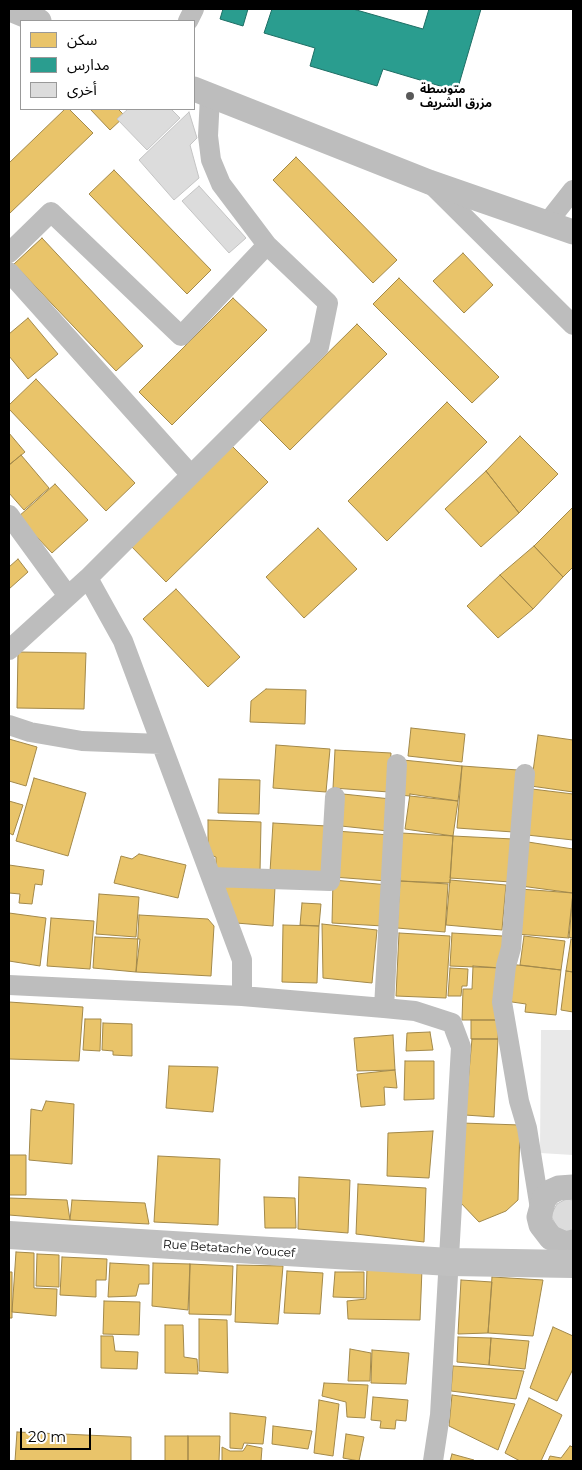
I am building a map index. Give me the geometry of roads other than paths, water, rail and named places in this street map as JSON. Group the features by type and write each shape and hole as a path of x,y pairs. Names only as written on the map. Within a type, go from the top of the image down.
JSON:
{"main road":[{"name":"Rue Betatache Youcef","path":"9,1235 450,1262 516,1262 571,1250"}],"street":[{"path":"10,9 36,20"},
{"path":"9,650 88,578 319,347 328,303 267,245 222,184 211,160 202,93 429,182 573,232"},
{"path":"429,182 573,325"},
{"path":"546,223 573,190"},
{"path":"9,253 51,212 181,336 267,245"},
{"path":"9,272 191,475"},
{"path":"9,515 68,596"},
{"path":"88,578 123,641 242,960 242,996"},
{"path":"9,725 30,732 82,741 161,744"},
{"path":"384,1008 397,764"},
{"path":"525,774 511,948 506,966 502,1002 519,1102 528,1128 540,1209"},
{"path":"211,877 330,881 335,798"},
{"path":"9,985 242,996 415,1011 452,1022 461,1047 440,1415 433,1461"},
{"path":"571,1250 551,1238 541,1226 539,1217 544,1199 550,1192 559,1188 573,1187"}],"place":[{"name":"متوسطة مزرق الشريف","path":"410,96"}]}
